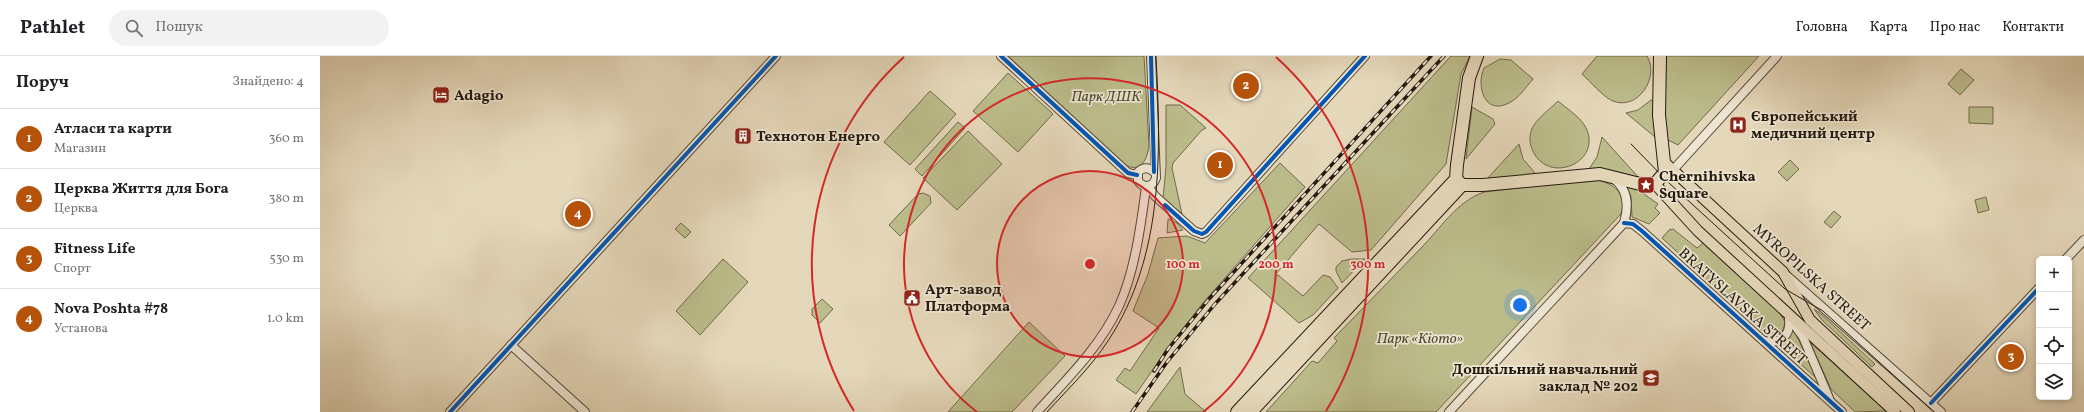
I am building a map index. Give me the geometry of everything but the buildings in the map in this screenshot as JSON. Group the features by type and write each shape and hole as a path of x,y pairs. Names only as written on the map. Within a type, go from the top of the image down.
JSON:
{"highway":[{"path":"1251,412 1459,182 1469,78 1477,56"},
{"path":"1459,182 1484,185 1600,174 1609,175 1640,184 1655,184 1668,166 1659,115 1660,56"},
{"path":"1236,412 1459,182"}],"main road":[{"name":"MYROPILSKA STREET","path":"1668,166 1783,272"},
{"name":"BRATYSLAVSKA STREET","path":"1655,184 1698,231 1791,320 1895,412"},
{"path":"1783,272 1807,317 1909,412"},
{"path":"1791,320 1798,316 1807,317"}],"street":[{"path":"450,412 776,56"},
{"path":"1001,56 1128,173 1137,175"},
{"path":"1037,412 1081,363 1107,327 1123,297 1138,239 1147,186 1155,181 1151,56"},
{"path":"1137,175 1139,184 1147,186 1165,205 1194,231 1202,234 1206,232 1365,56"},
{"path":"1668,166 1777,56"},
{"path":"1137,175 1143,168 1149,168 1154,172"},
{"path":"1449,412 1624,223 1627,213 1625,195 1616,180 1609,175"},
{"path":"1144,207 1154,204 1165,205"},
{"name":"BRATYSLAVSKA STREET","path":"1624,223 1633,224 1642,231 1842,412"},
{"path":"2069,256 2084,240"},
{"name":"MYROPILSKA STREET","path":"1783,272 1941,412"},
{"path":"1931,403 2036,291"},
{"path":"1764,341 1780,342 1788,332 1791,320"},
{"name":"BRATYSLAVSKA STREET","path":"1791,320 1803,337 1830,401"},
{"path":"511,345 585,412"}],"green space":[{"name":"Парк ДШК","path":"1004,56 1144,56 1149,146 1147,156 1142,164 1135,167 1125,165"},
{"path":"1451,56 1470,56 1461,74 1446,164 1371,250 1352,252 1319,224 1275,275 1278,275 1303,296 1323,275 1330,277 1338,288 1313,315 1299,323 1248,278"},
{"path":"1597,56 1647,56 1651,73 1649,82 1638,97 1631,101 1622,103 1609,99 1582,74"},
{"path":"1664,56 1759,56 1678,145 1666,139 1663,132"},
{"path":"1500,59 1511,60 1533,79 1516,98 1509,103 1500,106 1493,105 1484,97 1481,82 1484,68"},
{"path":"1961,69 1974,80 1960,95 1948,84"},
{"path":"1008,73 1053,114 1018,152 973,111"},
{"path":"930,91 956,114 910,165 884,142"},
{"path":"1651,100 1655,101 1655,137 1626,113 1638,110"},
{"path":"1558,101 1582,122 1585,126 1589,139 1587,150 1581,159 1572,165 1561,168 1549,166 1539,160 1530,143 1530,134 1536,122"},
{"path":"1166,105 1180,105 1206,128 1202,130 1173,163 1172,168 1182,214 1163,198 1166,167"},
{"path":"1472,107 1493,119 1495,124 1466,159"},
{"path":"1969,107 1993,107 1993,124 1969,123"},
{"path":"958,122 965,128 922,176 915,169"},
{"path":"968,131 1002,164 957,210 923,178"},
{"path":"1602,137 1640,179 1628,174 1589,169 1597,157"},
{"path":"1519,144 1523,159 1535,173 1534,177 1485,181"},
{"path":"1790,160 1799,169 1787,181 1778,172"},
{"path":"1280,163 1305,187 1202,304 1170,345 1136,394 1116,380 1125,368 1130,371 1159,328 1133,311 1148,274 1158,238 1187,236 1205,243"},
{"name":"Парк «Кіото»","path":"1593,179 1600,180 1613,186 1618,191 1623,202 1623,208 1620,215 1436,412 1266,412 1312,361 1318,363 1337,341 1334,338 1420,249 1449,216 1465,202 1484,192"},
{"path":"1625,184 1640,191 1658,204 1655,208 1660,213 1649,224 1632,217 1631,196"},
{"path":"923,193 930,196 931,203 900,236 889,225 918,194"},
{"path":"1986,197 1989,210 1978,213 1975,200"},
{"path":"1834,211 1841,217 1831,228 1824,222"},
{"path":"1168,219 1177,223 1183,230 1167,233"},
{"path":"681,223 691,232 685,238 675,229"},
{"path":"1673,229 1697,248 1703,243 1780,313 1785,322 1783,331 1771,336 1765,333 1662,238 1669,230"},
{"path":"723,259 748,282 700,335 676,311"},
{"path":"1351,259 1365,259 1342,283 1336,271 1336,267 1342,261"},
{"path":"822,299 833,309 820,323 812,315 812,309"},
{"path":"1814,309 1875,364 1872,367 1822,320"},
{"path":"1029,322 1065,356 1012,412 948,412"},
{"path":"1793,328 1817,379 1779,344 1788,338"},
{"path":"1810,342 1886,411 1855,412 1831,389"},
{"path":"1180,367 1185,394 1206,412 1147,412"}],"tram line":[{"path":"1047,412 1087,369 1108,341 1126,308 1140,274 1149,239 1155,203 1158,166 1158,93 1156,56"},
{"path":"1631,144 1669,183 1785,289 1823,311 1934,412"}],"railway":[{"path":"1154,371 1168,349 1209,299 1431,56"},
{"path":"1132,412 1167,362 1215,304 1444,56"}],"cycle path":[{"path":"450,412 776,56"},
{"path":"1001,56 1128,173 1137,175"},
{"path":"1151,56 1154,172"},
{"path":"1165,205 1194,231 1202,234 1206,232 1365,56"},
{"path":"1624,223 1633,224 1642,231 1842,412"},
{"path":"1931,403 2036,291"}],"place":[{"name":"Церква Життя для Бога","path":"1246,86"},
{"name":"Adagio","path":"441,95"},
{"name":"Європейський медичний центр","path":"1738,125"},
{"name":"Технотон Енерго","path":"743,136"},
{"name":"Атласи та карти","path":"1220,165"},
{"name":"Chernihivska Square","path":"1646,185"},
{"name":"Nova Poshta #78","path":"578,214"},
{"name":"Арт-завод Платформа","path":"912,298"},
{"name":"Fitness Life","path":"2011,357"},
{"name":"Дошкільний навчальний заклад № 202","path":"1651,378"}]}
